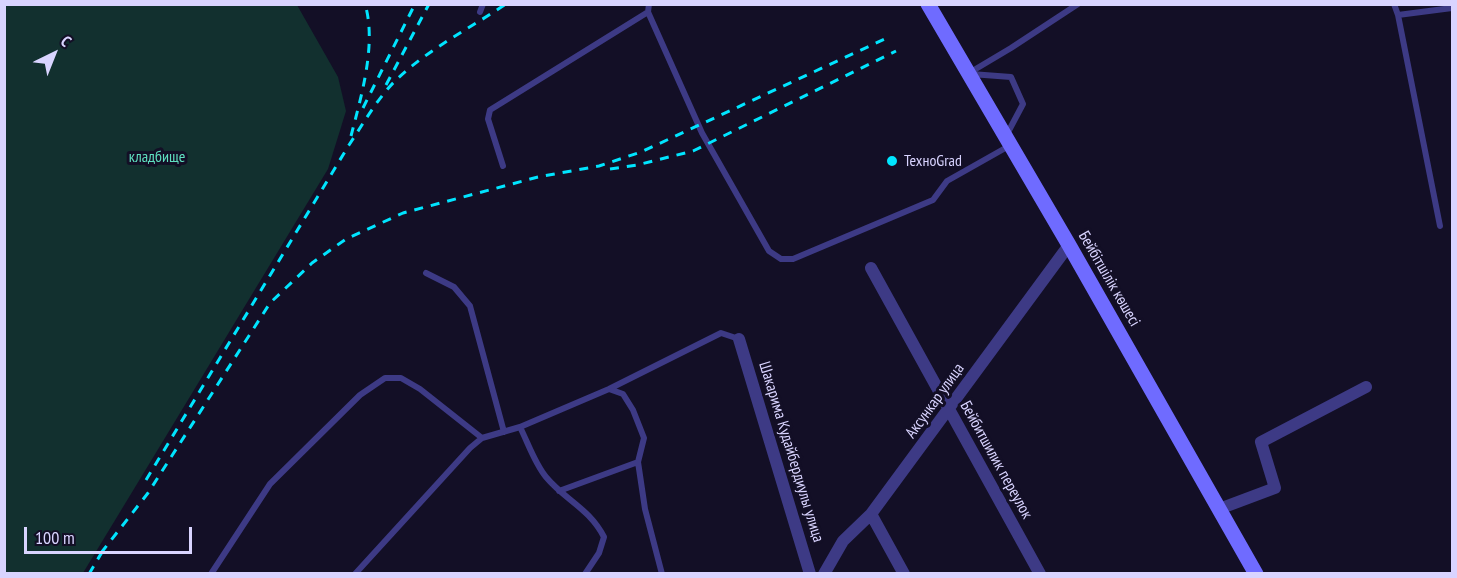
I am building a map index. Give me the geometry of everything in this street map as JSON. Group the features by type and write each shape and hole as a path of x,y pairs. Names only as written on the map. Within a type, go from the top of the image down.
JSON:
{"street":[{"name":"Бейбітшілік көшесі","path":"928,4 1256,573"},
{"name":"Аксункар улица","path":"824,573 843,541 871,514 1069,245"},
{"name":"Бейбитшилик переулок","path":"871,268 1040,573"},
{"name":"Шакарима Кудайбердиулы улица","path":"740,339 810,573"},
{"path":"1219,509 1275,488 1261,442 1366,387"},
{"path":"871,514 904,573"}],"lane":[{"path":"480,12 483,4"},
{"path":"968,73 1078,4"},
{"path":"1394,4 1440,226"},
{"path":"503,166 488,119 490,110 648,8 702,133 769,251 781,259 794,259 933,200 947,181 1008,141 1023,104 1011,77 968,73"},
{"path":"1398,15 1452,8"},
{"path":"426,273 454,287 470,306 504,432"},
{"path":"355,573 470,448 482,438 520,427 609,389 721,333 740,339"},
{"path":"211,573 270,484 360,395 385,378 401,378 420,389 482,438"},
{"path":"609,389 623,394 633,410 644,438 638,462 645,509 659,572"},
{"path":"520,427 544,475 559,491 580,505 599,527 604,537 599,553 585,573"},
{"path":"559,491 638,462"}],"green space":[{"name":"кладбище","path":"4,5 297,5 338,77 346,111 328,169 83,573 5,573"}],"railway":[{"path":"351,136 363,88 368,53 369,36 365,4"},
{"path":"363,108 415,4"},
{"path":"386,85 429,4"},
{"path":"146,480 349,145 382,96 395,81 421,59 506,4"},
{"path":"101,553 148,493 270,303 312,263 346,239 403,213 538,177 599,166 641,152 889,37"},
{"path":"610,169 637,165 693,151 896,51"},
{"path":"89,574 105,547"}],"place":[{"name":"ТехноGrad","path":"892,161"}]}
